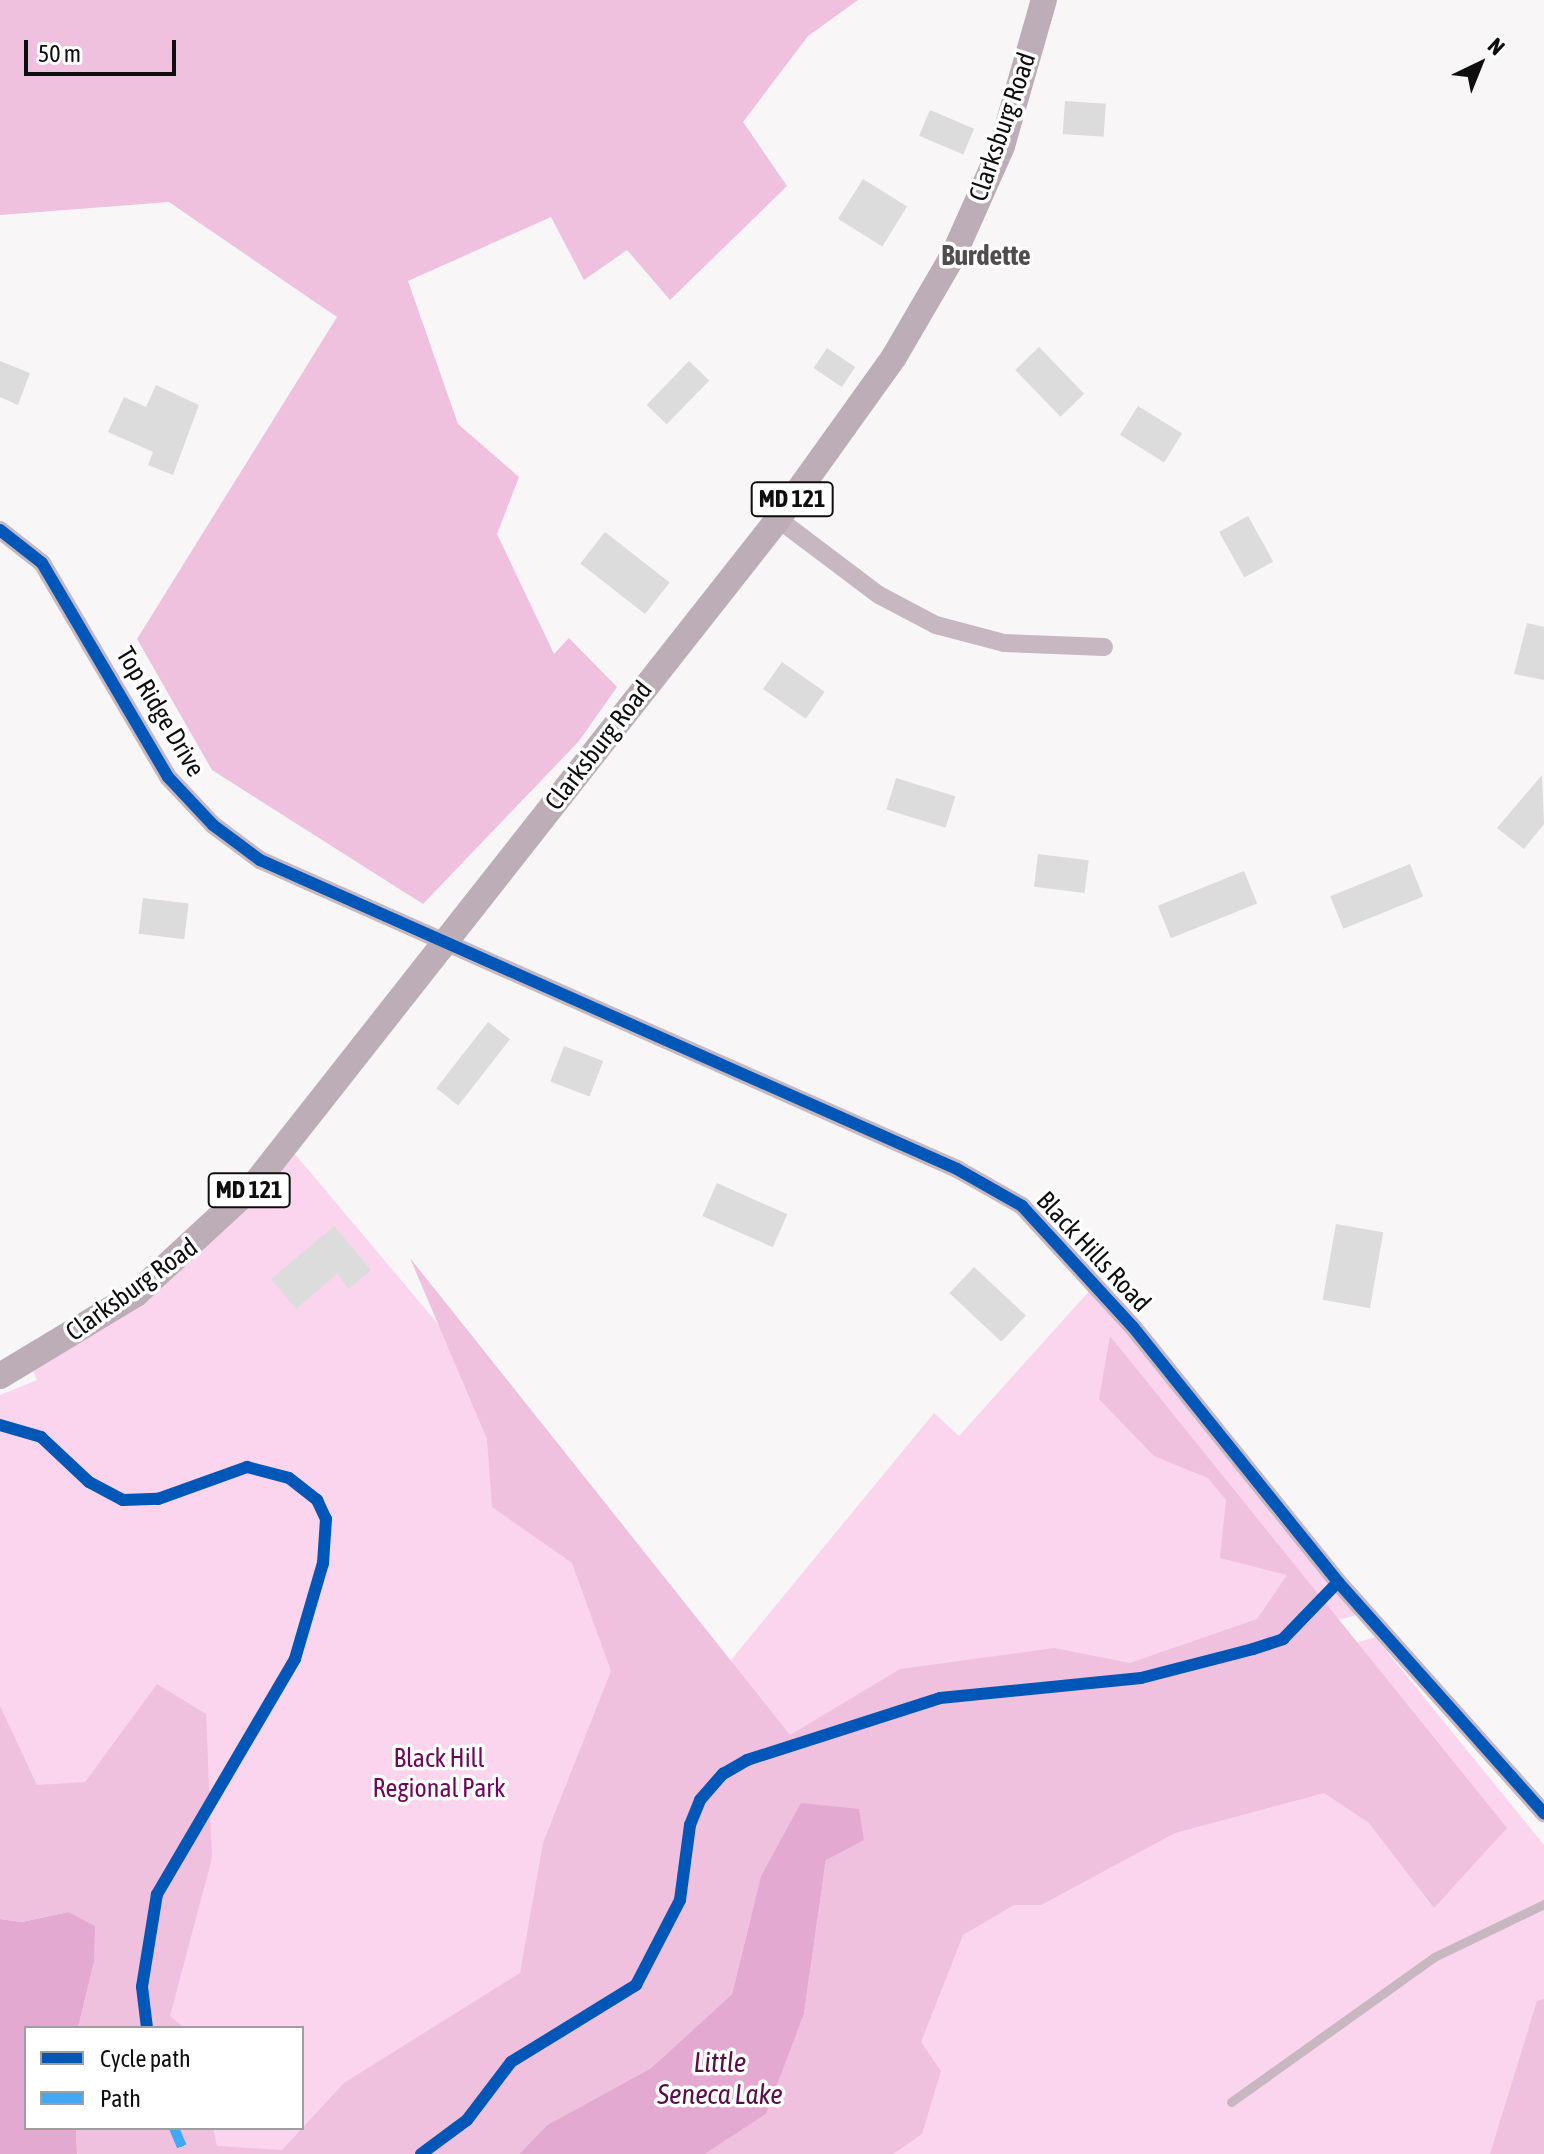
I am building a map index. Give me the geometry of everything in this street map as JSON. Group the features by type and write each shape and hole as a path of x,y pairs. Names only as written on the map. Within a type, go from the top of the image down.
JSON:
{"main road":[{"name":"Clarksburg Road","path":"0,1376 103,1317 198,1243 254,1185 778,519 894,357 954,254 1002,146 1044,0"}],"street":[{"path":"778,519 879,595 936,625 1004,643 1104,647"},
{"name":"Top Ridge Drive","path":"0,530 42,563 168,777 213,825 260,860 443,944"},
{"name":"Black Hills Road","path":"443,944 957,1169 1022,1206 1133,1327 1338,1582 1544,1813"}],"lane":[{"path":"1231,2102 1434,1957 1544,1904"}],"green space":[{"name":"Black Hill Regional Park","path":"289,1147 726,1666 934,1413 959,1436 1091,1289 1357,1615 994,1710 480,2154 117,2154 114,2130 304,2130 304,2026 112,2026 166,1871 0,1840 0,1395 37,1380 31,1367"},
{"path":"1375,1637 1544,1845 1544,2154 722,2154 956,1767"}],"shaded area":[{"path":"0,0 858,0 808,36 743,122 787,186 670,300 627,250 584,280 551,217 408,281 458,424 519,477 497,534 554,654 569,638 617,687 579,741 423,904 212,770 137,639 337,317 169,202 0,215"},
{"path":"410,1258 790,1735 900,1669 1054,1648 1130,1663 1257,1619 1287,1575 1220,1558 1226,1500 1208,1478 1154,1456 1099,1399 1110,1336 1507,1828 1434,1908 1369,1823 1324,1793 1175,1833 1041,1905 1014,1905 963,1935 921,2042 941,2071 922,2134 893,2154 705,2154 766,2114 804,2014 826,1860 761,1876 732,1994 651,2068 547,2125 519,2154 77,2154 76,2130 213,2130 217,2146 282,2150 304,2130 304,2126 344,2083 520,1973 543,1843 611,1671 572,1563 492,1507 487,1439"},
{"path":"157,1684 206,1714 212,1858 170,2016 182,2026 78,2026 94,1962 68,1912 22,1922 0,1919 0,1706 37,1785 85,1782"},
{"path":"1544,1999 1544,2154 1490,2154 1537,2001"}],"water":[{"name":"Little Seneca Lake","path":"801,1803 859,1809 864,1840 826,1860 804,2014 766,2114 705,2154 519,2154 547,2125 651,2068 732,1994 761,1876"},
{"path":"68,1912 95,1926 94,1962 78,2026 24,2026 24,2130 76,2130 77,2154 0,2154 0,1919 22,1922"}],"building":[{"path":"1065,101 1106,104 1104,137 1063,134"},
{"path":"930,110 974,129 963,155 919,136"},
{"path":"863,179 907,207 882,246 838,219"},
{"path":"1039,347 1084,394 1060,417 1015,370"},
{"path":"827,348 855,367 842,387 814,368"},
{"path":"0,361 30,373 18,405 0,397"},
{"path":"689,361 709,380 667,424 647,405"},
{"path":"156,385 199,405 173,475 148,465 153,452 108,432 124,397 146,407"},
{"path":"1138,406 1182,434 1164,462 1120,435"},
{"path":"1248,516 1273,561 1244,577 1219,532"},
{"path":"605,532 670,582 645,614 580,564"},
{"path":"1527,623 1544,627 1544,680 1514,674"},
{"path":"782,662 825,692 806,719 763,689"},
{"path":"1542,775 1544,824 1524,849 1497,828"},
{"path":"896,778 955,796 946,828 886,810"},
{"path":"1038,854 1089,860 1085,893 1034,887"},
{"path":"1410,864 1423,896 1343,929 1330,896"},
{"path":"1244,871 1257,903 1171,938 1158,906"},
{"path":"143,898 189,904 184,939 139,934"},
{"path":"488,1022 510,1039 458,1105 436,1088"},
{"path":"564,1046 603,1061 590,1097 550,1081"},
{"path":"717,1183 787,1214 773,1247 702,1216"},
{"path":"1336,1224 1383,1232 1370,1308 1323,1300"},
{"path":"334,1226 371,1270 349,1289 337,1274 296,1309 271,1279"},
{"path":"974,1267 1026,1315 1001,1342 949,1293"}],"marked path":[{"path":"175,2130 185,2154"}],"cycle path":[{"path":"0,530 42,563 168,777 213,825 260,860 957,1169 1022,1206 1133,1327 1338,1582 1544,1813"},
{"path":"0,1425 41,1437 89,1482 123,1500 158,1499 247,1467 289,1478 317,1500 326,1519 323,1563 295,1659 157,1894 142,1987 147,2026"},
{"path":"421,2154 467,2120 511,2062 636,1985 680,1900 690,1825 700,1800 723,1774 747,1760 940,1698 1141,1678 1253,1649 1283,1639 1338,1582"}],"district":[{"name":"Burdette","path":"986,255"}]}
